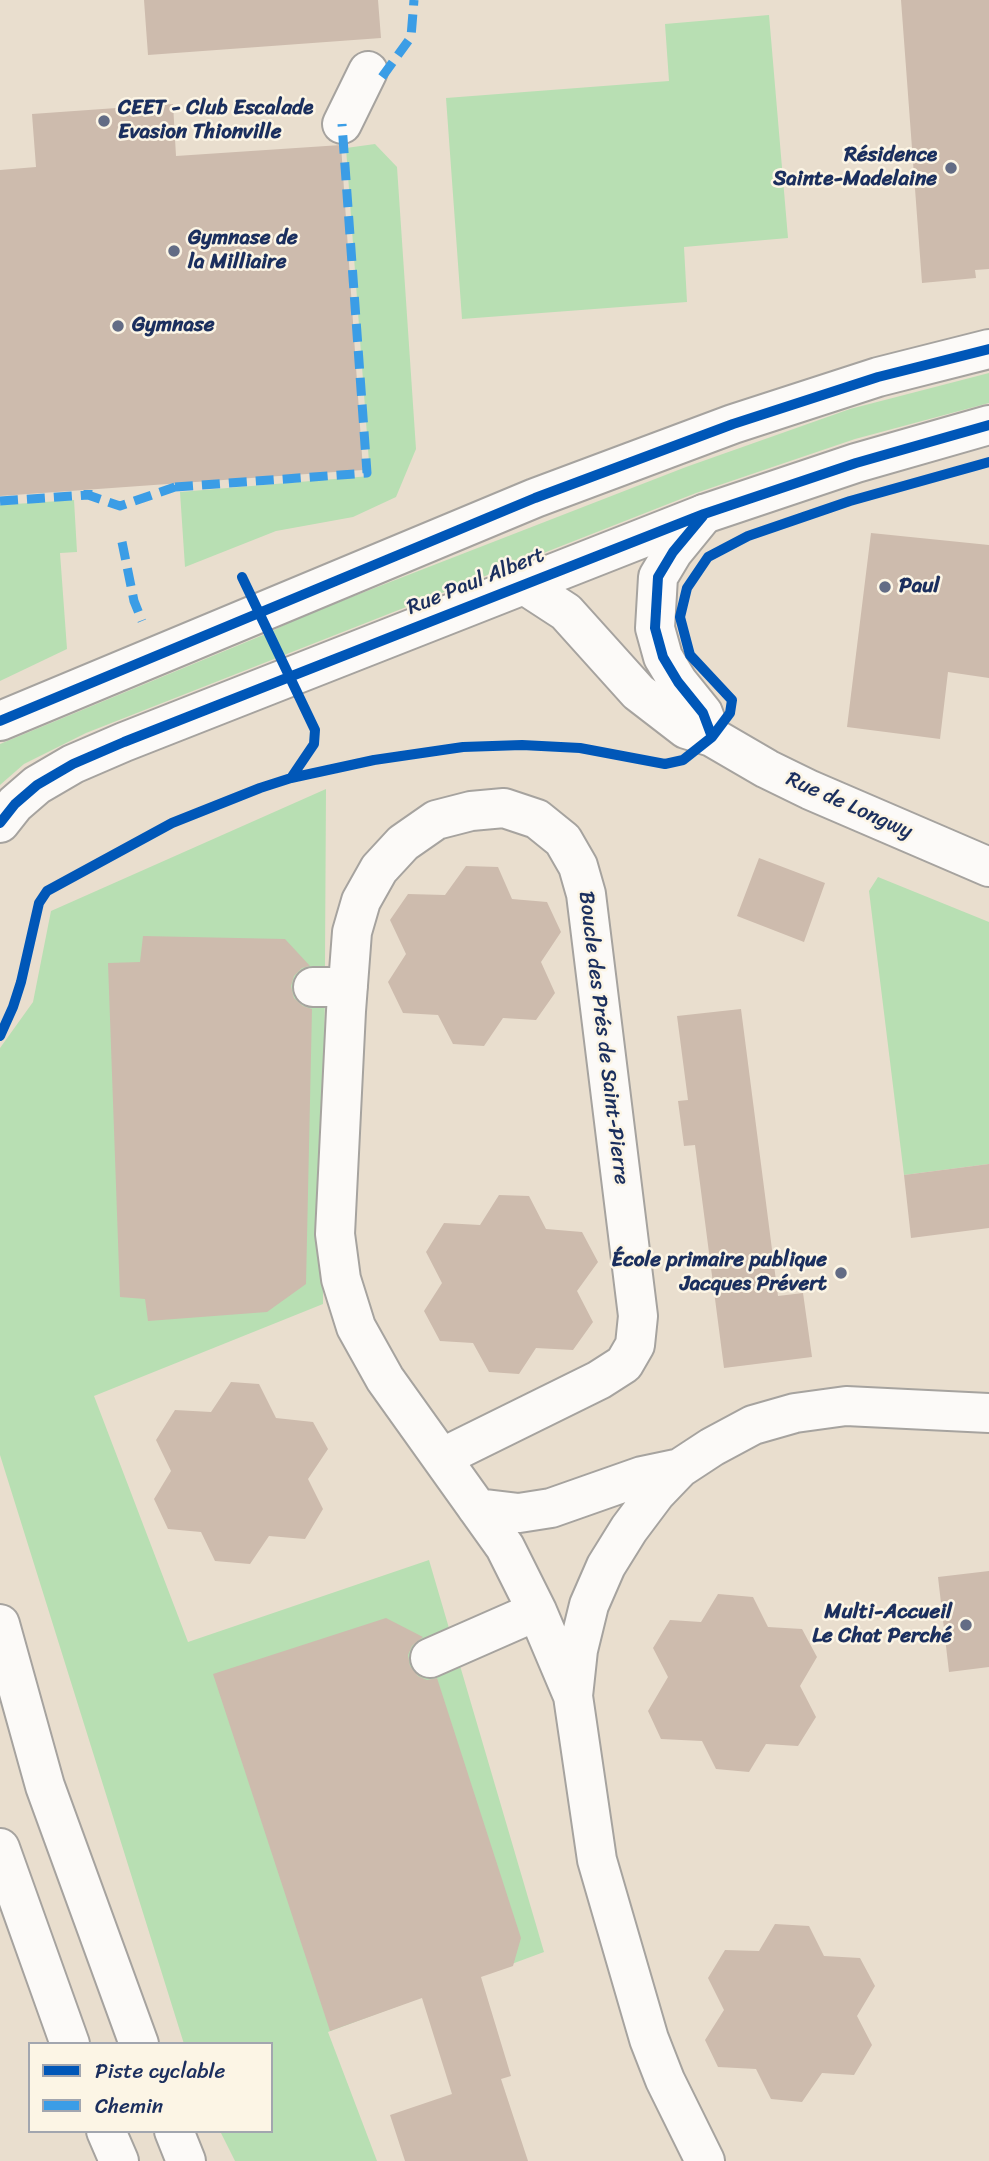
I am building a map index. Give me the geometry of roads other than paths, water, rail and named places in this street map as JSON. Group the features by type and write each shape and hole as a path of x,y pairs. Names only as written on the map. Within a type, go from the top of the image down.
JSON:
{"street":[{"path":"342,124 368,71"},
{"path":"0,721 535,498 758,416 878,377 989,349"},
{"name":"Rue Paul Albert","path":"0,823 15,804 37,785 73,764 704,514 856,463 989,425"},
{"path":"704,514 673,552 658,577 655,628 663,657 678,682 703,713 712,737"},
{"name":"Rue de Longwy","path":"523,584 566,612 638,692 686,729 712,737 766,769 989,867"},
{"name":"Boucle des Prés de Saint-Pierre","path":"443,1457 599,1380 624,1364 635,1345 638,1316 586,894 578,866 564,840 537,819 504,808 471,811 436,820 403,843 379,869 361,901 330,987 335,1234 341,1279 356,1327 379,1368 505,1547 537,1611 573,1696"},
{"name":"Boucle des Prés de Saint-Pierre","path":"705,2161 665,2080 649,2039 597,1860 573,1696 578,1650 589,1605 606,1566 656,1493 680,1468 753,1425 795,1413 846,1406 989,1413"},
{"path":"477,1508 519,1513 551,1508 642,1476 680,1468"},
{"path":"430,1658 537,1611"},
{"path":"0,1624 45,1786 138,2042"},
{"path":"0,1848 69,2042"},
{"path":"107,2133 118,2161"},
{"path":"175,2133 186,2161"}],"place":[{"name":"CEET - Club Escalade Evasion Thionville","path":"104,121"},
{"name":"Résidence Sainte-Madelaine","path":"951,168"},
{"name":"Gymnase de la Milliaire","path":"174,251"},
{"name":"Gymnase","path":"118,326"},
{"name":"Paul","path":"885,587"},
{"name":"École primaire publique Jacques Prévert","path":"841,1273"},
{"name":"Multi-Accueil Le Chat Perché","path":"966,1625"}]}
